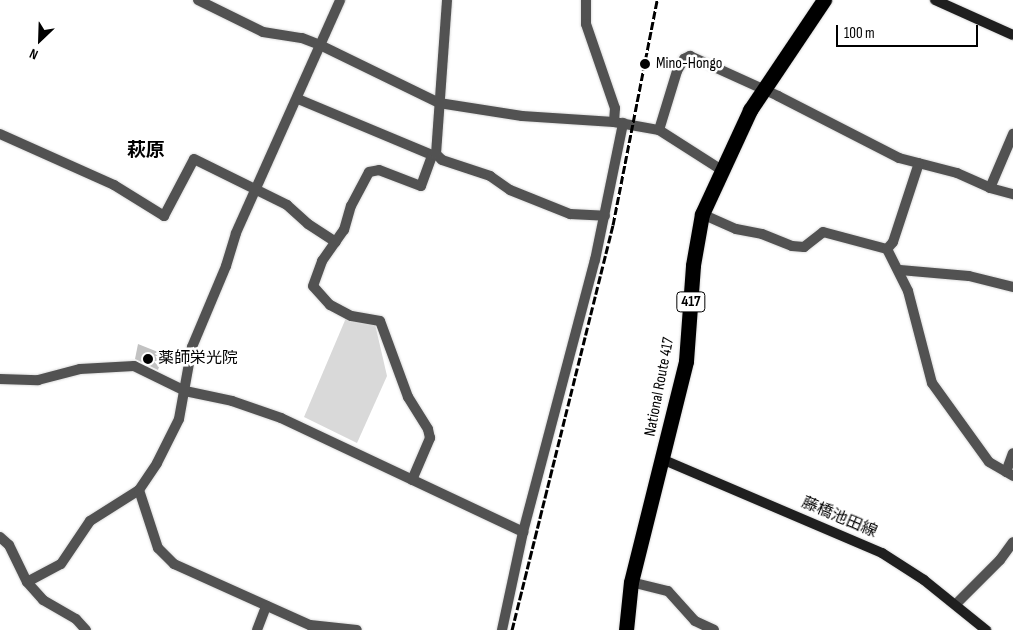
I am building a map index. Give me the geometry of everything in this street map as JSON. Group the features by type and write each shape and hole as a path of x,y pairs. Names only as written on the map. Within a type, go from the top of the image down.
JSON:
{"highway":[{"name":"National Route 417","path":"626,630 631,582 664,460 686,361 693,265 702,214 720,169 750,110 824,0"}],"main road":[{"path":"935,0 1013,34"},
{"name":"藤橋池田線","path":"664,460 882,553 956,604 986,630"}],"street":[{"path":"198,0 262,32 302,38 320,45 439,103 522,116 619,122 659,130 720,169"},
{"path":"27,582 61,564 90,521 139,490 179,418 192,347 256,189 340,0"},
{"path":"412,480 430,438 428,429 408,397 380,321 351,316 330,305 313,286 322,261 336,242 368,172 379,170 420,186 434,155 447,0"},
{"path":"502,630 523,532 605,216 619,122 586,24 586,0"},
{"path":"659,130 684,58 690,56 764,89 899,158 957,173 990,188 1013,194"},
{"path":"298,98 442,160 490,176 510,190 570,214 605,216"},
{"path":"0,134 114,185 164,216 194,159 287,205 308,224 336,242"},
{"path":"990,188 1013,134"},
{"path":"887,249 893,242 919,163"},
{"path":"702,214 736,229 762,234 792,246 804,247 823,232 887,249 900,270 932,383 975,446 989,462 1010,474 1013,453"},
{"path":"900,270 962,275 1013,287"},
{"path":"0,380 38,380 80,369 134,366 185,391 232,401 281,418 523,532"},
{"path":"139,490 151,530 163,555 174,564 310,625 357,630"},
{"path":"0,537 9,545 27,582 43,600 76,618 86,630"},
{"path":"956,604 1000,560 1013,542"},
{"path":"631,582 668,591 696,621 714,630"},
{"path":"257,630 266,606"}],"shaded area":[{"path":"346,318 375,324 387,376 357,443 304,417"}],"building":[{"name":"薬師栄光院","path":"138,344 163,354 158,370 135,359"}],"railway":[{"path":"512,630 613,225 657,0"}],"place":[{"name":"Mino-Hongo","path":"645,64"},
{"name":"薬師栄光院","path":"148,359"}],"district":[{"name":"萩原","path":"146,151"}]}
